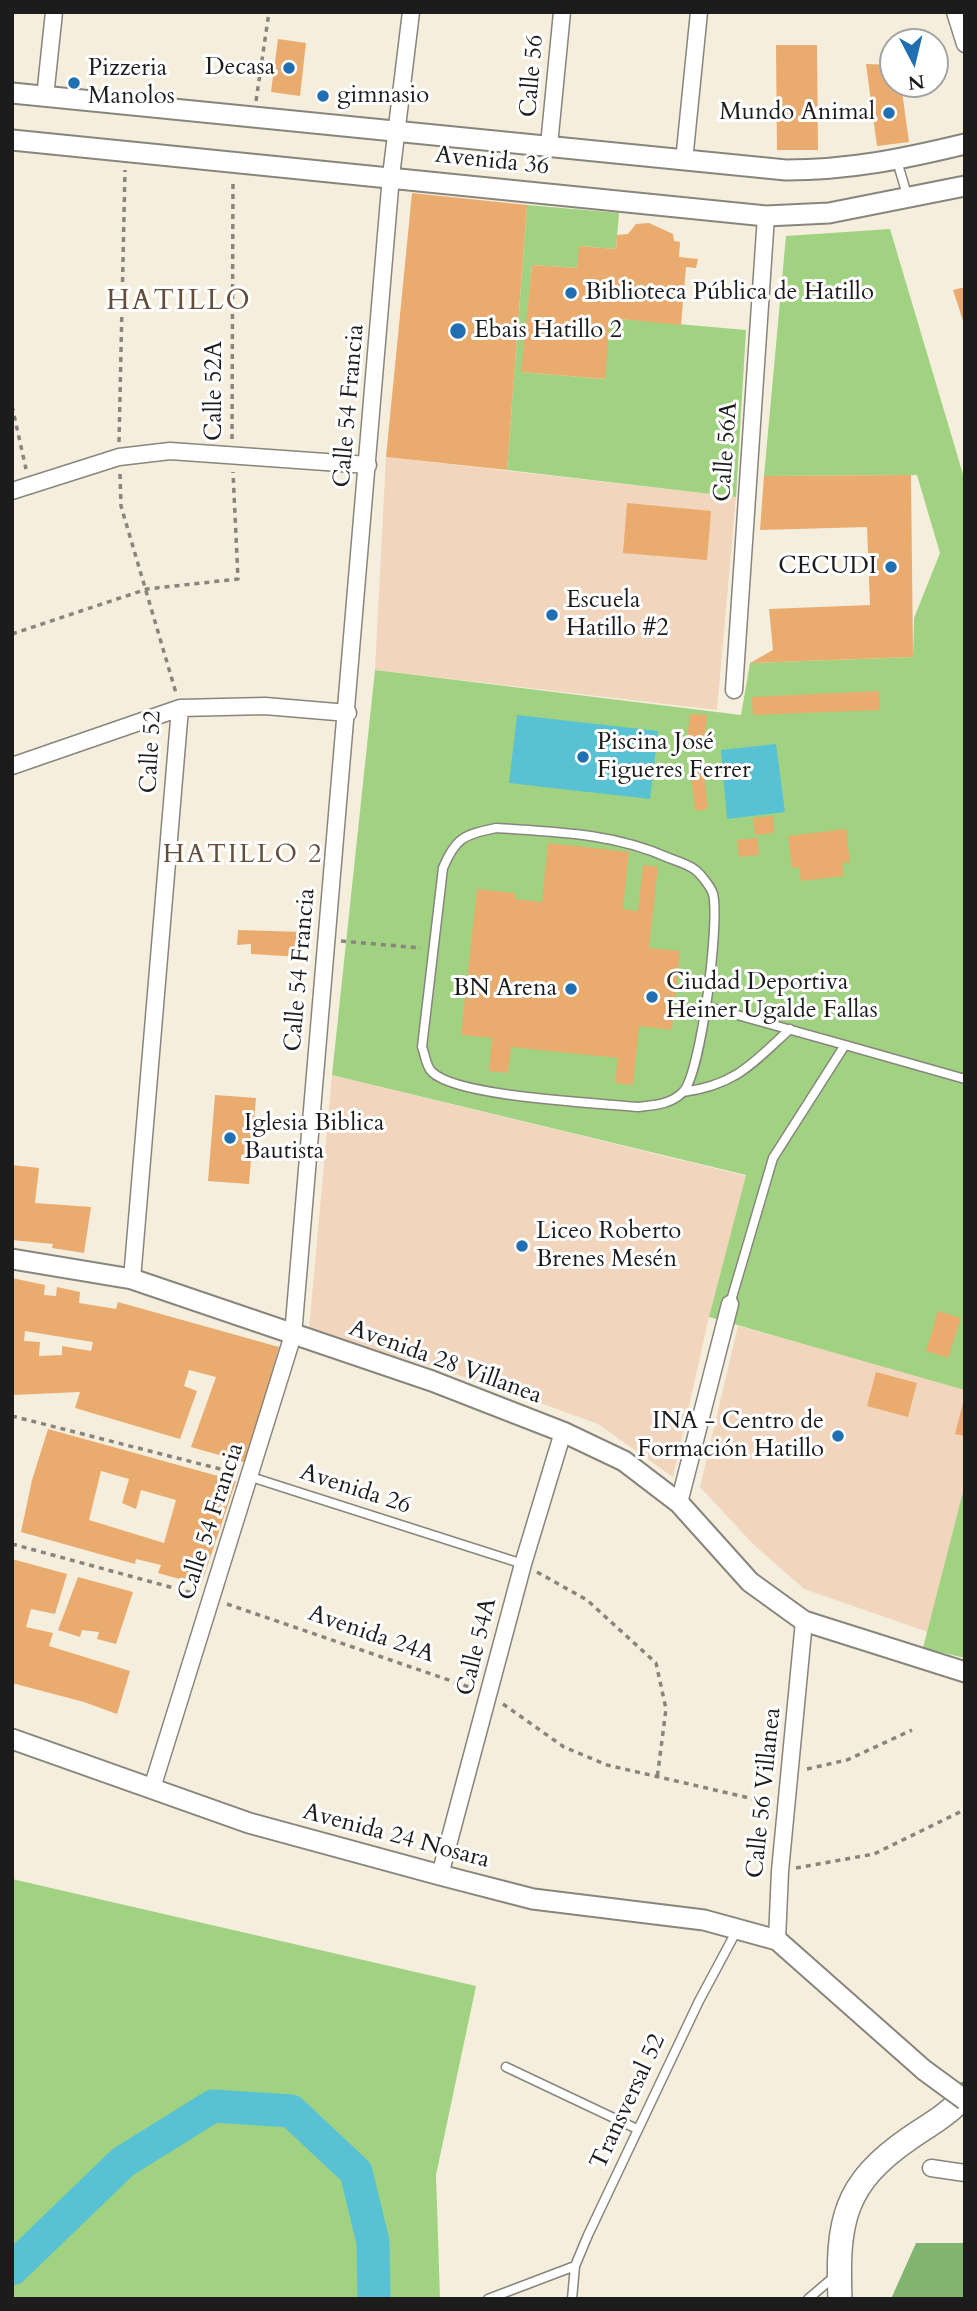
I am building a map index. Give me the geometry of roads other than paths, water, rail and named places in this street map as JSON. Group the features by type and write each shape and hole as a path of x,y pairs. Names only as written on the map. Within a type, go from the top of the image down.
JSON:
{"main road":[{"path":"840,2299 842,2224 852,2197 867,2172 965,2097"}],"street":[{"path":"45,97 54,12"},
{"name":"Calle 54 Francia","path":"152,1788 293,1335 348,713 391,176 411,12"},
{"name":"Calle 56","path":"549,145 562,12"},
{"path":"684,161 699,12"},
{"path":"955,12 965,44"},
{"name":"Avenida 36","path":"12,93 786,170 836,170 897,160 965,144"},
{"name":"Avenida 36","path":"12,140 391,176 766,216 829,213 965,186"},
{"name":"Calle 56A","path":"734,690 766,216"},
{"path":"12,491 119,457 170,451 368,464"},
{"path":"12,766 180,708 265,706 348,713"},
{"name":"Calle 52","path":"132,1279 180,708"},
{"name":"Avenida 28 Villanea","path":"12,1258 132,1279 432,1381 563,1432 624,1461 680,1503 750,1582 804,1621 965,1672"},
{"path":"680,1503 730,1304"},
{"name":"Calle 54A","path":"440,1875 523,1564 563,1432"},
{"name":"Calle 56 Villanea","path":"777,1940 780,1871 804,1621"},
{"path":"802,1650 830,1630"},
{"name":"Avenida 24 Nosara","path":"12,1739 249,1823 440,1875 534,1899 704,1920 738,1927 777,1940"},
{"path":"777,1940 923,2070 965,2097"},
{"path":"931,2168 965,2173"}],"lane":[{"path":"897,160 908,199"},
{"path":"683,1092 695,1070 716,917 713,891 694,869 650,849 611,838 496,828 466,835 451,848 443,868 422,1047 430,1071 446,1081 477,1090 638,1107 664,1104 683,1092 714,1088 745,1071 790,1029"},
{"path":"705,1006 965,1079"},
{"path":"730,1304 773,1158 845,1045"},
{"name":"Avenida 26","path":"251,1477 523,1564"},
{"name":"Transversal 52","path":"572,2299 575,2266 637,2129 738,1927"},
{"path":"506,2067 637,2129"},
{"path":"488,2299 575,2266"},
{"path":"808,2299 839,2273"}],"water":[{"name":"Piscina José Figueres Ferrer","path":"517,715 658,731 650,799 509,783"},
{"path":"776,744 785,812 727,819 721,750"}],"waterway":[{"path":"12,2269 123,2162 213,2106 291,2111 356,2172 373,2242 374,2299"}],"place":[{"name":"Decasa","path":"289,68"},
{"name":"Pizzeria Manolos","path":"74,83"},
{"name":"gimnasio","path":"323,96"},
{"name":"Mundo Animal","path":"889,113"},
{"name":"Biblioteca Pública de Hatillo","path":"571,293"},
{"name":"Ebais Hatillo 2","path":"458,331"},
{"name":"CECUDI","path":"891,567"},
{"name":"Escuela Hatillo #2","path":"552,615"},
{"name":"Piscina José Figueres Ferrer","path":"583,757"},
{"name":"BN Arena","path":"571,989"},
{"name":"Ciudad Deportiva Heiner Ugalde Fallas","path":"652,997"},
{"name":"Iglesia Biblica Bautista","path":"230,1138"},
{"name":"Liceo Roberto Brenes Mesén","path":"522,1246"},
{"name":"INA - Centro de Formación Hatillo","path":"838,1436"}],"district":[{"name":"HATILLO","path":"179,303"},
{"name":"HATILLO 2","path":"243,856"}]}
